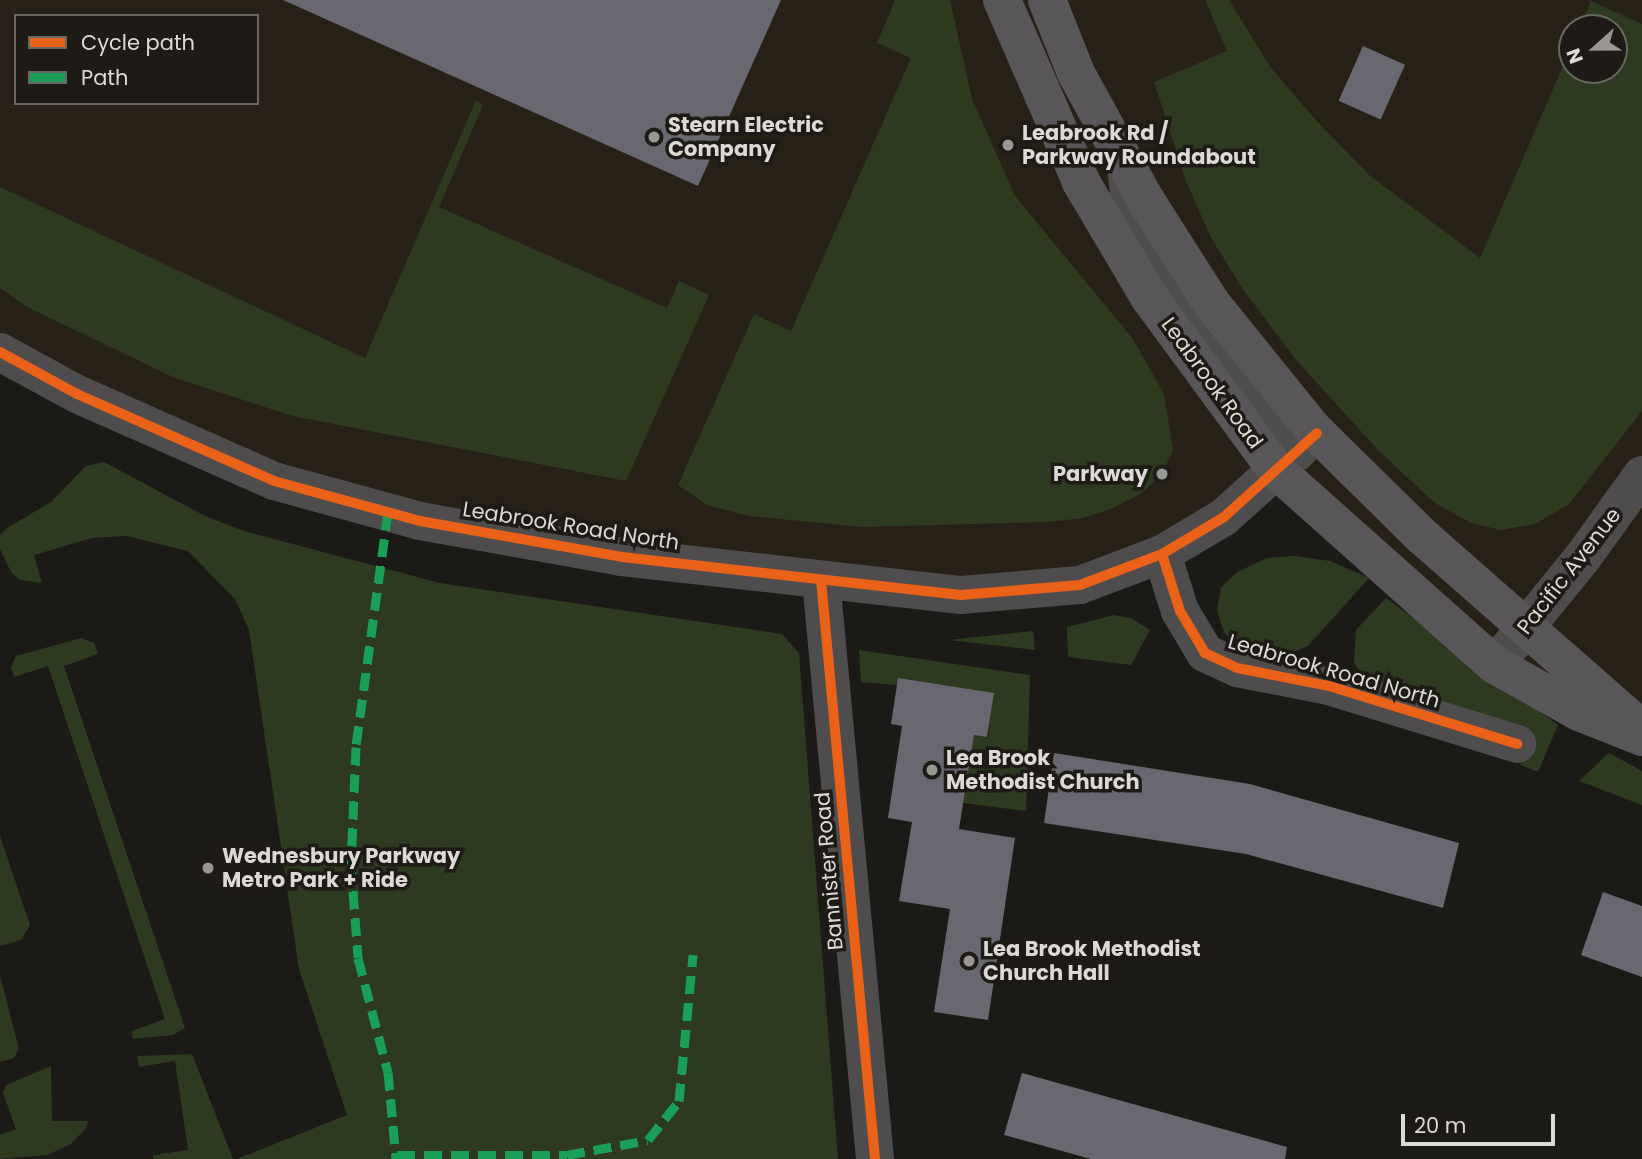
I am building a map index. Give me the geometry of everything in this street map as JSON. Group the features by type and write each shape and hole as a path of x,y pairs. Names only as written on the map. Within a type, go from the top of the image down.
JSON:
{"main road":[{"name":"Leabrook Road","path":"1002,0 1081,182 1149,297 1494,665 1579,712 1642,737"},
{"name":"Leabrook Road","path":"1047,0 1076,73 1126,165 1212,304 1297,452 1423,537 1642,730"}],"street":[{"name":"Leabrook Road North","path":"0,352 77,394 286,484 434,524 622,557 961,595 1080,585 1163,554 1224,517 1297,452"},
{"name":"Pacific Avenue","path":"1494,665 1642,475"},
{"name":"Leabrook Road North","path":"1163,554 1180,611 1205,653 1237,668 1329,686 1517,744"},
{"name":"Bannister Road","path":"821,580 875,1159"}],"shaded area":[{"path":"0,0 1642,0 1642,737 1579,712 1277,472 1162,554 961,595 420,521 0,352"}],"green space":[{"path":"895,0 950,0 972,99 1015,196 1133,339 1164,394 1173,450 1162,474 1142,493 1113,508 1084,518 1047,522 862,527 749,516 707,505 678,485 754,314 791,331 911,58 877,43"},
{"path":"1205,0 1229,0 1271,68 1369,175 1480,258 1558,77 1558,84 1628,84 1628,18 1642,24 1642,411 1569,504 1535,524 1501,530 1471,523 1435,503 1380,452 1297,361 1242,288 1210,236 1186,181 1154,82 1227,51"},
{"path":"1591,1 1620,14 1586,14"},
{"path":"476,100 483,105 439,207 667,308 679,281 709,295 626,481 293,416 175,378 27,307 0,288 0,187 365,358"},
{"path":"104,462 205,516 244,531 440,583 782,634 799,653 838,1159 237,1159 347,1115 299,969 249,630 235,599 188,551 126,536 92,538 34,555 42,583 20,580 11,572 0,549 0,535 7,528 51,502 86,466"},
{"path":"1295,556 1330,561 1369,578 1308,646 1288,655 1239,650 1224,632 1217,611 1221,587 1239,571 1267,558"},
{"path":"1386,598 1558,725 1538,772 1520,765 1531,732 1390,688 1362,674 1354,663 1356,630"},
{"path":"1114,615 1131,618 1150,630 1131,665 1068,657 1067,627"},
{"path":"1033,631 1035,650 949,640"},
{"path":"81,638 94,643 98,654 64,666 185,1028 173,1035 133,1039 132,1031 165,1019 48,666 14,677 11,667 16,656"},
{"path":"859,650 1030,675 1026,811 963,803 974,735 988,737 993,693 861,682"},
{"path":"1609,753 1642,771 1642,805 1579,781"},
{"path":"0,836 30,925 21,940 0,946"},
{"path":"0,976 19,1049 14,1058 0,1062"},
{"path":"192,1054 233,1159 153,1159 153,1155 188,1150 175,1061 139,1067 137,1056"},
{"path":"51,1066 52,1121 88,1121 86,1128 71,1144 47,1155 0,1159 0,1135 16,1129 3,1093 6,1085"}],"building":[{"name":"Stearn Electric Company","path":"283,0 781,0 698,186"},
{"path":"1363,46 1405,65 1381,120 1339,101"},
{"path":"898,678 994,693 987,737 974,735 959,829 1015,838 988,1020 934,1012 950,909 899,901 912,822 888,818 902,726 891,724"},
{"path":"1054,753 1250,784 1459,843 1443,908 1246,854 1044,823"},
{"path":"1603,892 1642,906 1642,977 1581,955"},
{"path":"1022,1073 1287,1147 1285,1159 1091,1159 1004,1135"}],"marked path":[{"path":"388,512 356,747 351,864 358,958 388,1072 396,1159"},
{"path":"397,1155 567,1155 648,1140 679,1101 693,955"}],"cycle path":[{"path":"0,352 77,394 274,481 420,521 622,557 961,595 1080,585 1162,554 1224,517 1317,433"},
{"path":"1162,554 1180,611 1205,653 1237,668 1329,686 1517,744"},
{"path":"821,580 875,1159"}],"place":[{"name":"Stearn Electric Company","path":"654,137"},
{"name":"Leabrook Rd / Parkway Roundabout","path":"1008,145"},
{"name":"Parkway","path":"1162,474"},
{"name":"Lea Brook Methodist Church","path":"932,770"},
{"name":"Wednesbury Parkway Metro Park + Ride","path":"208,868"},
{"name":"Lea Brook Methodist Church Hall","path":"969,961"}]}
